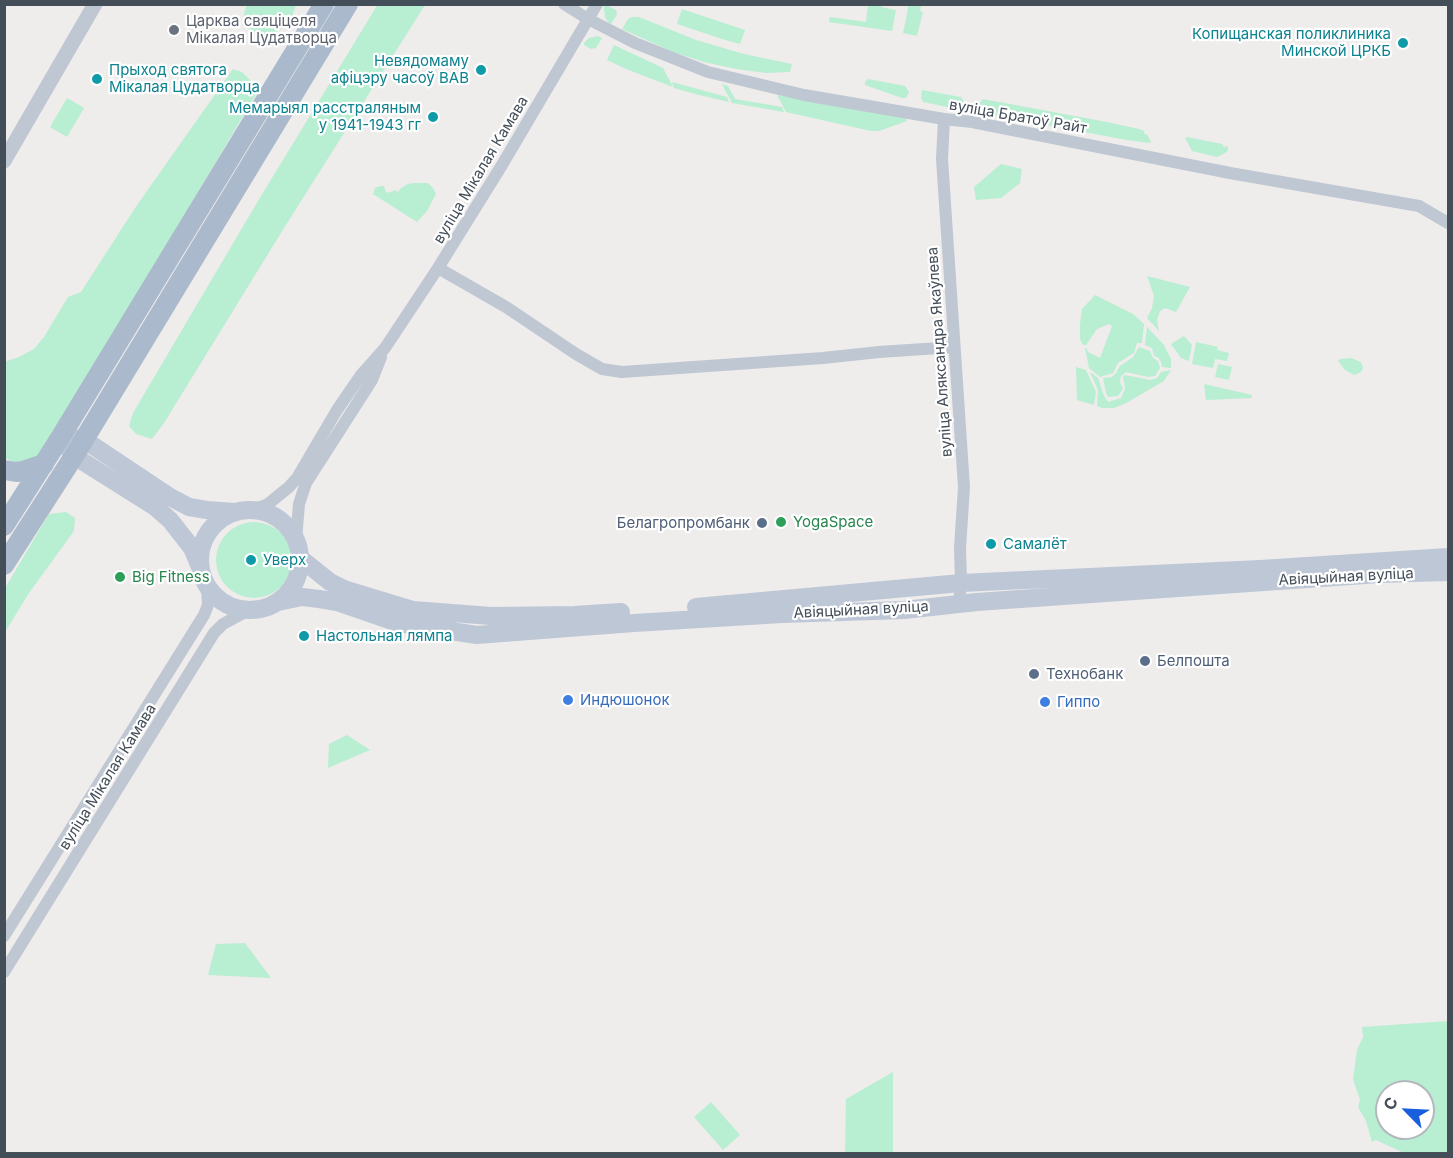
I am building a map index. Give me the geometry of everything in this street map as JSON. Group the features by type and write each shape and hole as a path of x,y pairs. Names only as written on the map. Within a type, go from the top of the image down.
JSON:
{"main road":[{"path":"4,526 324,4"},
{"path":"4,565 78,448 348,4"},
{"path":"60,438 189,507 269,514 280,520 296,540 300,558 299,572 287,595 263,609 249,610 237,608 215,596 192,548 170,520 78,448"},
{"path":"4,470 23,471 44,464"},
{"path":"204,577 202,547 207,535 220,521 245,511"},
{"name":"Авіяцыйная вуліца","path":"300,558 330,582 344,589 413,610 491,616 574,615 720,605 960,583 1260,569 1449,557"},
{"name":"Авіяцыйная вуліца","path":"278,602 302,597 319,599 337,602 398,623 477,635 736,617 904,610 958,604 1379,574 1449,572"}],"street":[{"path":"4,161 95,4"},
{"name":"вуліца Братоў Райт","path":"564,4 635,43 708,72 804,95 972,122 1230,173 1419,206 1449,223"},
{"name":"вуліца Мікалая Камава","path":"245,511 268,504 297,478 337,410 385,348 438,268 597,4"},
{"name":"вуліца Аляксандра Якаўлева","path":"944,119 942,159 964,487 958,604"},
{"path":"438,268 506,306 602,369 622,372 954,347"},
{"name":"вуліца Мікалая Камава","path":"296,540 299,504 306,483 372,380 385,348"},
{"name":"вуліца Мікалая Камава","path":"4,936 204,615 208,605 204,577"},
{"name":"вуліца Мікалая Камава","path":"4,972 214,633 223,624 249,610"}],"green space":[{"path":"247,4 296,5 291,19 283,28 271,34 257,34 246,26 244,13"},
{"path":"378,4 425,5 164,423 152,439 136,434 129,426 133,413"},
{"path":"909,4 921,5 920,11 923,12 917,36 903,33"},
{"path":"605,5 616,10 617,14 611,24 605,17"},
{"path":"868,5 881,5 881,7 896,10 892,31 829,22 830,17 866,22"},
{"path":"682,9 745,30 740,44 677,24"},
{"path":"632,17 639,17 696,40 744,54 792,64 790,72 766,73 736,69 673,52 622,29"},
{"path":"598,36 602,38 596,48 591,49 584,45 589,38"},
{"path":"614,45 663,68 673,87 607,60"},
{"path":"233,69 242,72 259,89 41,458 18,465 5,458 4,362 34,349 44,337 68,297 81,292 135,208"},
{"path":"868,79 905,86 909,92 906,98 902,98 865,85"},
{"path":"672,82 727,97 729,102 674,88"},
{"path":"722,84 728,86 735,99 782,107 784,112 732,103"},
{"path":"922,90 961,97 965,103 962,110 923,102"},
{"path":"777,95 904,115 907,121 879,131 871,131 786,112"},
{"path":"67,98 84,108 67,137 50,127"},
{"path":"983,99 1139,129 1144,131 1145,135 1147,134 1151,142 1127,140 977,112 978,105"},
{"path":"1185,138 1222,144 1224,147 1228,146 1227,152 1217,157 1192,151"},
{"path":"1001,164 1022,169 1020,183 1001,198 976,200 974,187"},
{"path":"413,183 428,183 436,194 427,211 417,222 373,194 375,188 380,186 384,186 386,193 396,190 397,193 401,188"},
{"path":"1147,276 1190,287 1176,312 1165,308 1160,311 1157,320 1159,331 1147,318 1154,296"},
{"path":"1095,295 1133,314 1144,324 1142,343 1137,343 1134,353 1118,363 1113,373 1100,377 1089,368 1085,348 1100,358 1112,326 1109,324 1097,329 1086,345 1083,345 1080,339 1082,309"},
{"path":"1147,327 1164,345 1171,359 1171,368 1162,367 1158,357 1154,356 1152,348 1145,345"},
{"path":"1184,336 1192,345 1189,361 1181,358 1171,344"},
{"path":"1196,342 1218,347 1217,350 1229,353 1227,361 1215,359 1213,368 1192,364"},
{"path":"1139,347 1150,351 1153,358 1158,361 1160,368 1155,376 1148,377 1126,372 1121,376 1120,382 1123,389 1118,396 1108,397 1103,378 1112,377 1120,366 1133,357"},
{"path":"1351,358 1361,362 1363,368 1361,372 1354,375 1345,370 1338,361"},
{"path":"1218,364 1232,367 1229,380 1215,377"},
{"path":"1076,367 1086,370 1096,392 1094,405 1077,400"},
{"path":"1171,370 1164,381 1126,403 1114,408 1097,406 1098,390 1090,372 1098,378 1108,402 1121,398 1125,389 1123,376 1150,380 1157,378 1161,372"},
{"path":"1204,384 1252,395 1252,398 1206,400"},
{"path":"66,512 75,518 74,531 29,593 5,632 5,588 49,514"},
{"path":"254,522 268,525 281,533 289,546 292,560 289,574 281,587 268,595 254,598 240,595 227,587 219,574 216,560 219,546 227,533 240,525"},
{"path":"347,735 370,750 328,768 329,744"},
{"path":"245,943 271,978 208,975 216,944"},
{"path":"1448,1021 1448,1153 1404,1153 1376,1140 1372,1142 1366,1121 1358,1107 1360,1100 1353,1079 1357,1050 1363,1037 1362,1027"},
{"path":"893,1072 893,1153 845,1153 846,1099"},
{"path":"711,1102 740,1135 723,1150 694,1117"}],"place":[{"name":"Царква свяціцеля Мікалая Цудатворца","path":"174,30"},
{"name":"Копищанская поликлиника Минской ЦРКБ","path":"1403,43"},
{"name":"Невядомаму афіцэру часоў ВАВ","path":"481,70"},
{"name":"Прыход святога Мікалая Цудатворца","path":"97,79"},
{"name":"Мемарыял расстраляным у 1941-1943 гг","path":"433,117"},
{"name":"YogaSpace","path":"781,522"},
{"name":"Белагропромбанк","path":"762,523"},
{"name":"Самалёт","path":"991,544"},
{"name":"Уверх","path":"251,560"},
{"name":"Big Fitness","path":"120,577"},
{"name":"Настольная лямпа","path":"304,636"},
{"name":"Белпошта","path":"1145,661"},
{"name":"Технобанк","path":"1034,674"},
{"name":"Индюшонок","path":"568,700"},
{"name":"Гиппо","path":"1045,702"}]}
